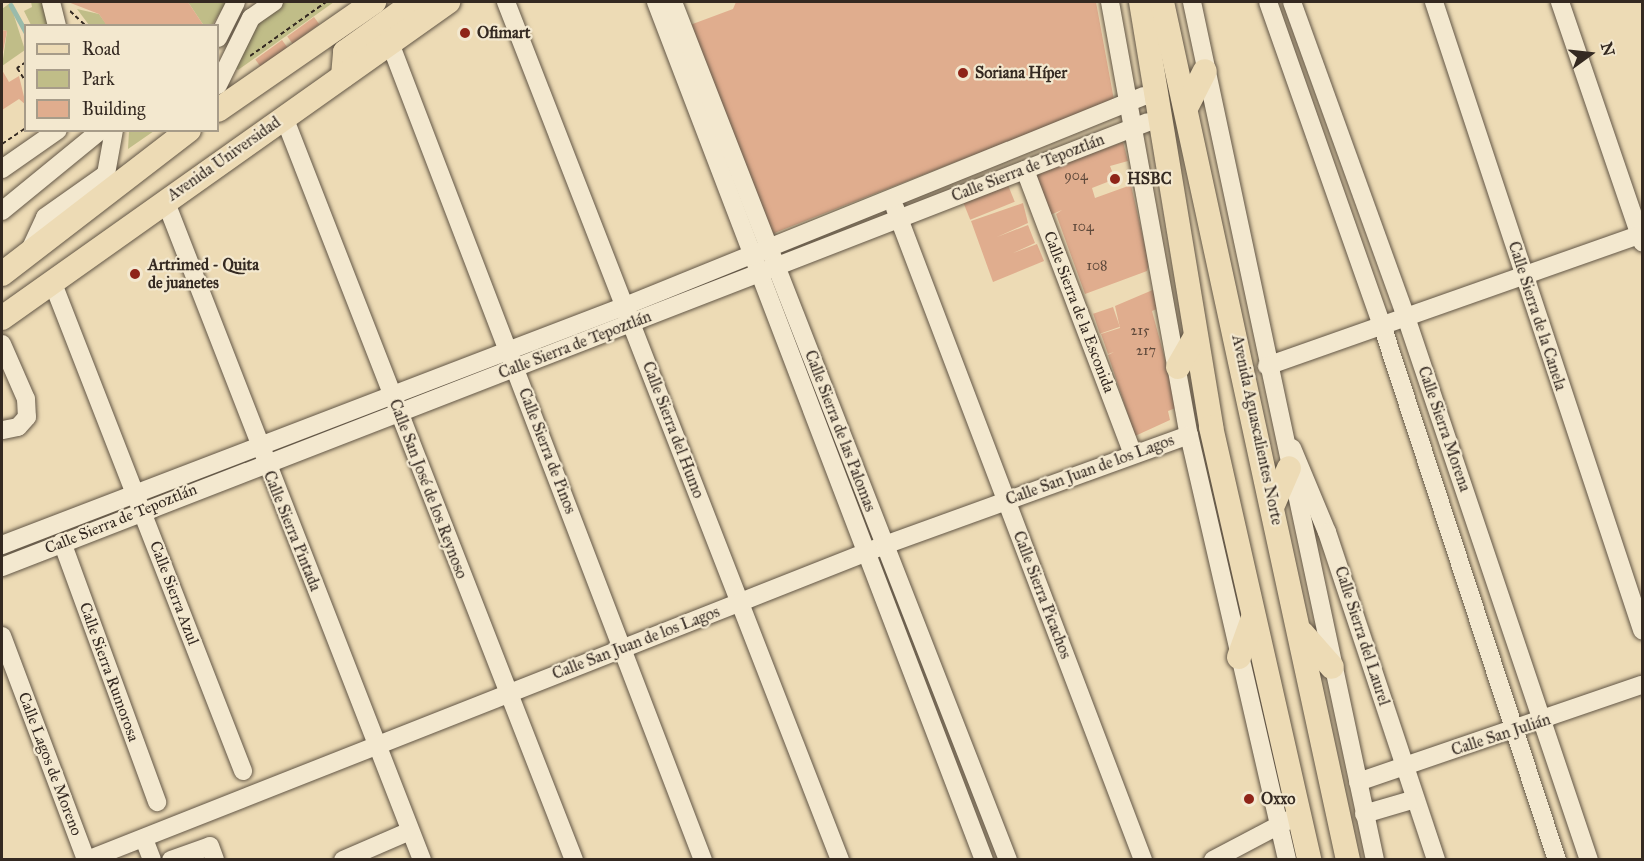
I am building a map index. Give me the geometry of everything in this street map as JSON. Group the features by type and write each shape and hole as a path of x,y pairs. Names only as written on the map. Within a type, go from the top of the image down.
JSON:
{"main road":[{"path":"219,109 374,2"},
{"path":"343,76 345,52 415,2"},
{"name":"Avenida Universidad","path":"2,318 165,200 448,2"},
{"path":"1125,2 1135,100 1140,125 1177,277 1193,328 1178,367"},
{"path":"1141,2 1193,328 1253,618 1289,820 1309,860"},
{"name":"Avenida Aguascalientes Norte","path":"1162,2 1185,98 1348,860"},
{"path":"1178,2 1189,65 1185,98"},
{"path":"1185,98 1205,71"},
{"path":"2,286 15,263 186,132"},
{"path":"1273,505 1288,468"},
{"path":"1239,657 1253,618"},
{"path":"1300,631 1332,667"}],"street":[{"path":"51,2 56,24"},
{"path":"219,36 236,2"},
{"path":"219,83 251,18 274,2"},
{"name":"Calle Sierra del Humo","path":"506,2 840,860"},
{"name":"Calle Sierra de las Palomas","path":"656,2 761,250"},
{"name":"Calle Sierra de las Palomas","path":"673,2 866,553 984,860"},
{"path":"1110,2 1135,100"},
{"name":"Avenida Aguascalientes Norte","path":"1191,2 1288,468 1375,860"},
{"name":"Calle Sierra Morena","path":"1268,2 1382,324 1557,860"},
{"name":"Calle Sierra Morena","path":"1292,2 1406,317 1589,860"},
{"name":"Calle Sierra de la Canela","path":"1434,2 1642,630"},
{"path":"1267,366 1382,324 1642,237 1560,2"},
{"name":"Calle Sierra de Pinos","path":"390,43 703,860"},
{"name":"Calle Sierra de Tepoztlán","path":"2,545 390,394 625,306 891,195 1135,100"},
{"name":"Calle San José de los Reynoso","path":"284,117 397,412 574,860"},
{"path":"1140,125 1189,435 1239,657 1289,820 1287,860"},
{"name":"Calle Sierra de Tepoztlán","path":"2,567 1140,125"},
{"path":"2,169 55,132"},
{"path":"2,211 60,167 99,132"},
{"path":"15,263 45,218 106,174 114,132"},
{"path":"34,147 45,147 60,167"},
{"name":"Calle Sierra de la Esconida","path":"1025,170 1132,454"},
{"name":"Calle Sierra Picachos","path":"891,195 1143,860"},
{"name":"Calle Sierra Pintada","path":"165,200 258,446 422,860"},
{"name":"Calle Sierra de las Palomas","path":"769,271 885,544 1008,860"},
{"name":"Calle Sierra Azul","path":"52,281 243,771"},
{"path":"2,344 26,399 27,417 18,427 2,430"},
{"name":"Calle Sierra del Laurel","path":"1278,416 1327,532 1436,860"},
{"name":"Calle San Juan de los Lagos","path":"86,860 165,831 885,544 1189,435"},
{"name":"Calle Sierra Rumorosa","path":"62,542 157,802"},
{"name":"Calle Lagos de Moreno","path":"2,636 86,860"},
{"name":"Calle San Julián","path":"1358,782 1514,732 1642,685"},
{"path":"1364,814 1415,799"},
{"path":"1213,860 1289,820"},
{"path":"165,831 172,859 210,846 216,860"},
{"path":"343,860 410,831"},
{"path":"144,839 152,860"}],"path":[{"path":"65,2 84,24"},
{"path":"248,58 326,2"},
{"path":"24,63 17,68 24,79"},
{"path":"2,144 24,129"}],"green space":[{"path":"31,2 46,2 50,24 30,24 24,11 32,7"},
{"path":"188,2 227,2 213,24 203,24"},
{"path":"281,2 334,2 238,70 232,65 256,19"},
{"path":"10,3 24,51 2,66 7,31 2,30 2,9"},
{"path":"77,9 99,14 106,24 88,24"},
{"path":"129,132 153,132 128,149"}],"building":[{"path":"68,2 188,2 203,24 106,24 99,14"},
{"path":"736,2 1096,2 1114,100 772,234 690,25 733,9"},
{"path":"314,17 319,24 293,44 287,36"},
{"path":"2,30 7,31 3,52 2,51"},
{"path":"282,40 287,47 261,67 255,59"},
{"path":"2,70 9,82 19,76 24,103 19,99 2,110"},
{"path":"1123,142 1128,161 1110,166 1115,179 1092,188 1095,198 1131,185 1149,264 1147,271 1085,294 1056,214 1062,210 1050,215 1036,174"},
{"path":"1008,185 1015,202 970,220 963,203"},
{"path":"1023,203 1028,223 997,237 1028,225 1035,243 1013,253 1037,244 1044,261 993,282 971,221"},
{"path":"1155,289 1159,308 1152,311 1178,407 1168,411 1170,420 1135,436 1108,355 1114,352 1108,354 1101,334 1120,328 1115,306"},
{"path":"1113,307 1120,327 1100,334 1093,314"}],"waterway":[{"path":"11,5 24,28"}],"place":[{"name":"Ofimart","path":"465,33"},
{"name":"Soriana Híper","path":"963,73"},
{"name":"HSBC","path":"1115,179"},
{"name":"Artrimed - Quita de juanetes","path":"135,274"},
{"name":"Oxxo","path":"1249,799"}]}
